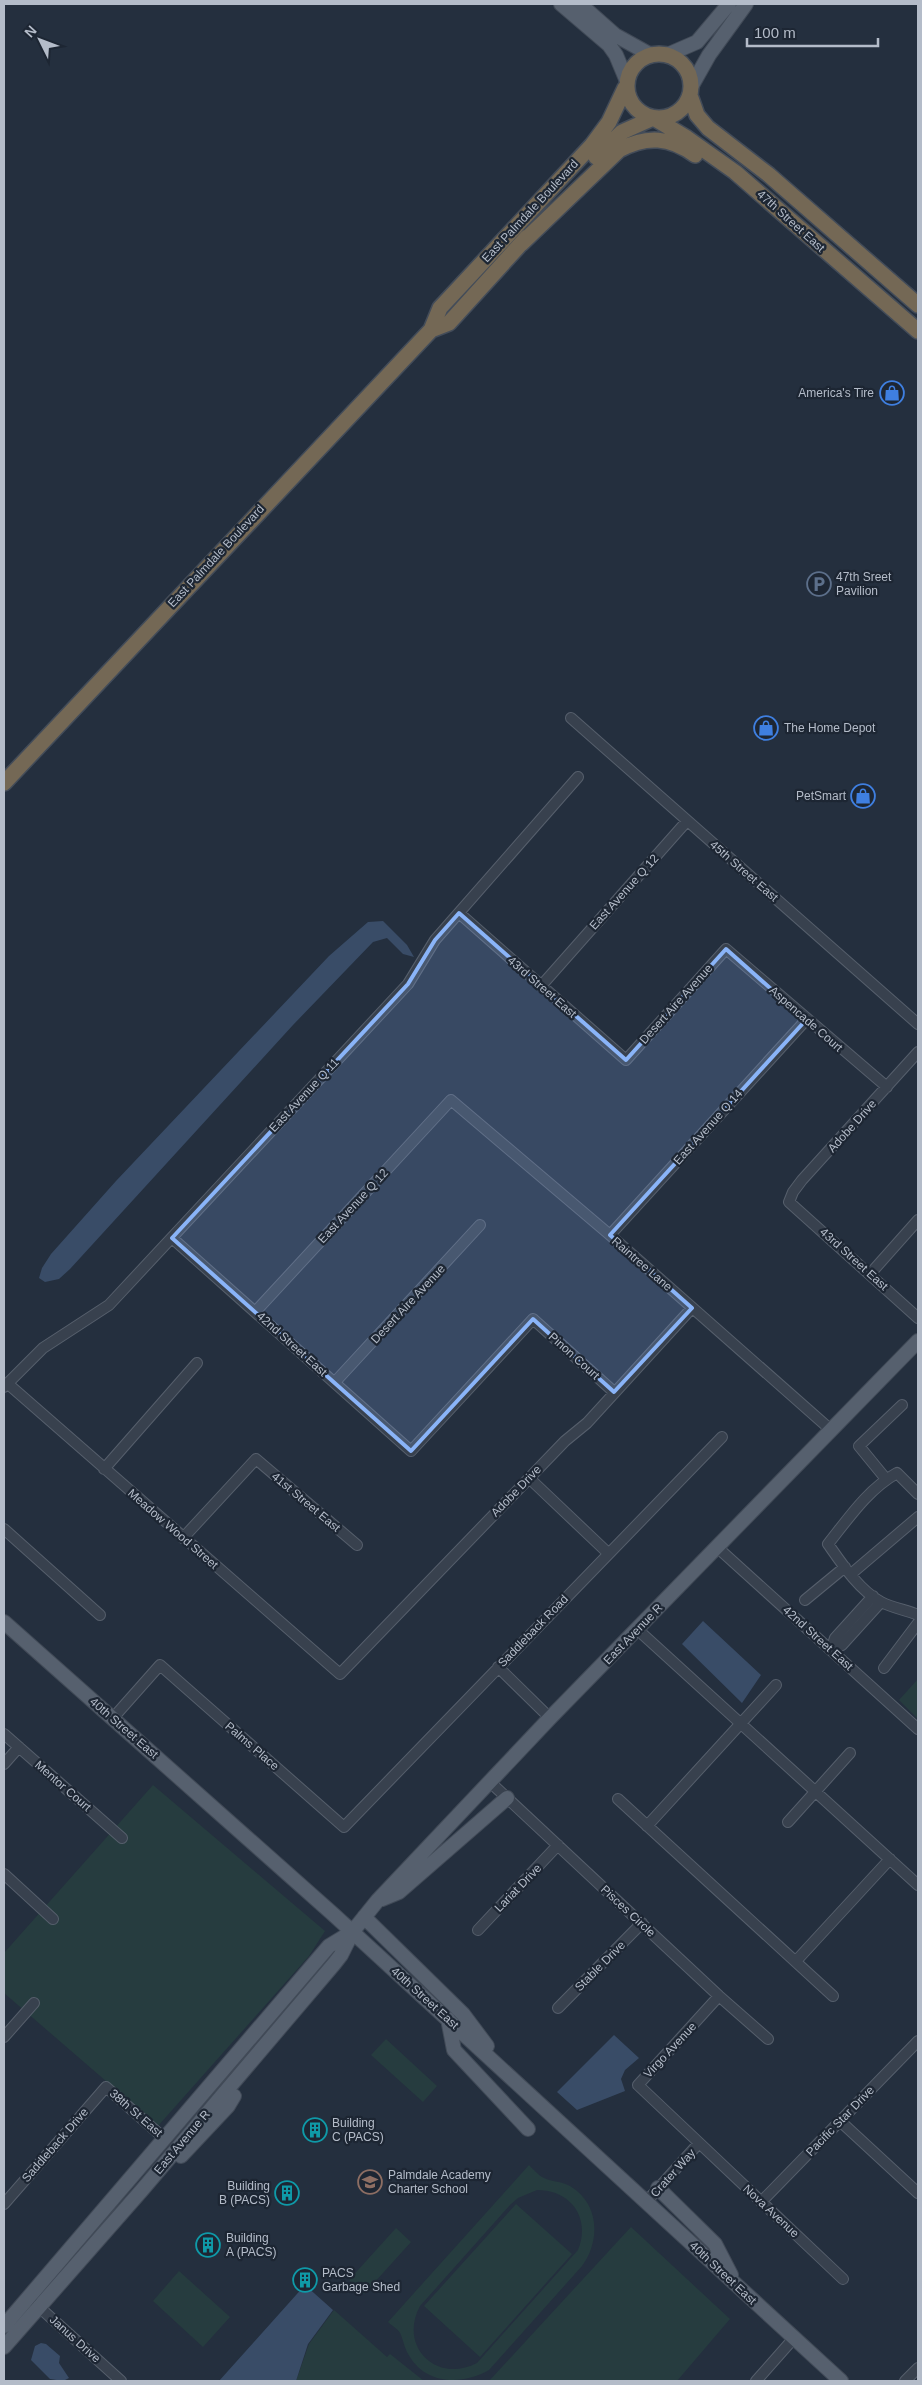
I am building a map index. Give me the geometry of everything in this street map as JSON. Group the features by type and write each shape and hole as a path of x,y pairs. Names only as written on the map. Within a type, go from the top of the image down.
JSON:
{"highway":[{"path":"651,55 667,55 675,58 685,68 691,92 681,111 654,119 634,105 626,84 638,61 651,55"},
{"name":"East Palmdale Boulevard","path":"4,783 431,330 440,308 592,145 608,122 626,84"},
{"name":"47th Street East","path":"691,92 701,122 769,174 918,305"},
{"name":"East Palmdale Boulevard","path":"431,330 449,323 521,244 602,150 628,127 654,119"},
{"name":"47th Street East","path":"654,119 687,138 735,172 780,209 792,222 918,331"},
{"path":"521,244 610,157 629,144 644,140 666,140 683,146 792,222"}],"main road":[{"path":"561,4 609,45 626,84"},
{"path":"580,4 615,35 651,55"},
{"path":"667,55 697,42 729,4"},
{"path":"691,92 709,55 746,4"},
{"name":"East Avenue R","path":"4,2326 76,2264 146,2193 161,2167 338,1959 353,1931 378,1900 550,1718 638,1630 918,1341"},
{"name":"40th Street East","path":"4,1622 353,1931 841,2381"},
{"path":"378,1900 400,1892 507,1798"},
{"path":"364,1917 463,2014 509,2075"},
{"name":"East Avenue R","path":"4,2347 34,2302 165,2139 329,1946 353,1931"},
{"path":"448,2019 454,2050 528,2129"},
{"path":"146,2193 146,2173 211,2095 217,2078"},
{"path":"161,2167 173,2163 180,2157 228,2106 234,2096"},
{"path":"658,2188 715,2244 736,2285"}],"street":[{"name":"45th Street East","path":"571,718 918,1024"},
{"name":"East Avenue Q 11","path":"6,1385 43,1348 109,1305 408,984 435,940 578,777"},
{"name":"East Avenue Q 12","path":"541,986 687,821"},
{"name":"43rd Street East","path":"459,913 626,1060"},
{"name":"Aspencade Court","path":"726,949 806,1020 886,1087"},
{"name":"Desert Aire Avenue","path":"626,1060 726,949"},
{"name":"East Avenue Q 14","path":"610,1235 806,1020"},
{"name":"Adobe Drive","path":"789,1202 793,1192 802,1180 918,1052"},
{"name":"East Avenue Q 12","path":"256,1311 451,1100"},
{"name":"Raintree Lane","path":"451,1100 610,1235 831,1430"},
{"name":"43rd Street East","path":"789,1202 918,1318"},
{"path":"870,1274 918,1220"},
{"name":"Desert Aire Avenue","path":"336,1382 480,1225"},
{"name":"42nd Street East","path":"172,1238 336,1382 411,1451"},
{"name":"Adobe Drive","path":"340,1674 564,1441 587,1423 692,1308"},
{"name":"Pinon Court","path":"411,1451 533,1319 614,1392"},
{"path":"104,1469 197,1363"},
{"name":"Meadow Wood Street","path":"6,1385 340,1674"},
{"path":"886,1479 859,1446 902,1405"},
{"name":"Saddleback Road","path":"344,1827 608,1552 722,1437"},
{"name":"41st Street East","path":"183,1538 256,1459 357,1546"},
{"path":"917,1489 897,1473 886,1479 854,1510 828,1544 848,1571 877,1599 918,1615"},
{"path":"529,1478 608,1552"},
{"path":"805,1600 848,1571 918,1517"},
{"path":"4,1529 100,1615"},
{"name":"42nd Street East","path":"718,1548 918,1729"},
{"path":"831,1650 835,1638 877,1599"},
{"path":"884,1668 918,1623"},
{"path":"638,1630 917,1882"},
{"name":"Palms Place","path":"113,1718 160,1665 344,1827"},
{"path":"498,1667 550,1718"},
{"path":"647,1826 776,1685"},
{"name":"Mentor Court","path":"4,1734 122,1838"},
{"path":"4,1764 19,1747"},
{"path":"788,1822 850,1753"},
{"name":"Pisces Circle","path":"490,1782 719,1996 768,2039"},
{"path":"618,1799 833,1996"},
{"name":"Lariat Drive","path":"478,1930 558,1846"},
{"path":"796,1962 890,1859"},
{"path":"4,1874 53,1919"},
{"name":"Stable Drive","path":"558,2008 642,1923"},
{"name":"Virgo Avenue","path":"699,2143 638,2085 719,1996"},
{"path":"4,2037 34,2002"},
{"name":"Pacific Star Drive","path":"761,2202 918,2042"},
{"name":"38th St East","path":"106,2087 165,2139"},
{"name":"Saddleback Drive","path":"4,2204 106,2087"},
{"path":"840,2121 918,2194"},
{"name":"Crater Way","path":"646,2202 699,2143"},
{"name":"Nova Avenue","path":"699,2143 843,2279"},
{"name":"Janus Drive","path":"34,2302 121,2381"},
{"path":"756,2381 794,2338"},
{"path":"905,2381 918,2368"}],"highlighted area":[{"path":"459,913 626,1060 726,949 806,1020 610,1235 692,1308 614,1392 533,1319 411,1451 172,1238 408,984 435,940"}],"green space":[{"path":"918,1679 918,1719 899,1700"},
{"path":"153,1785 325,1931 309,1956 158,2126 4,1993 4,1953"},
{"path":"386,2039 437,2086 423,2102 371,2055"},
{"path":"529,2165 542,2177 570,2186 580,2193 587,2202 592,2212 594,2223 592,2245 588,2256 582,2266 489,2370 479,2375 457,2380 446,2380 426,2373 417,2366 408,2354 399,2331 388,2322","holes":["537,2190 549,2191 560,2195 568,2201 580,2217 582,2227 578,2250 477,2363 462,2368 448,2369 436,2365 425,2358 418,2348 414,2335 414,2321 420,2306 511,2204 518,2198"]},
{"path":"516,2204 572,2254 480,2357 424,2306"},
{"path":"631,2227 730,2319 677,2381 489,2381"},
{"path":"396,2228 411,2242 364,2294 349,2280"},
{"path":"179,2271 230,2317 203,2347 153,2301"},
{"path":"334,2310 387,2357 390,2354 424,2381 296,2381 309,2344"}],"water":[{"path":"383,921 407,945 414,957 403,954 387,938 373,942 293,1025 70,1269 59,1279 45,1282 39,1278 42,1268 51,1254 116,1181 329,956 368,922"},
{"path":"703,1621 761,1675 742,1703 682,1644"},
{"path":"614,2035 639,2058 625,2070 621,2079 625,2091 577,2110 557,2092"},
{"path":"305,2285 333,2310 308,2344 296,2381 219,2381"},
{"path":"41,2343 46,2344 60,2356 59,2363 69,2378 63,2381 50,2379 31,2360 35,2346"}],"place":[{"name":"America's Tire","path":"892,393"},
{"name":"47th Sreet Pavilion","path":"819,584"},
{"name":"The Home Depot","path":"766,728"},
{"name":"PetSmart","path":"863,796"},
{"name":"Building C (PACS)","path":"315,2130"},
{"name":"Palmdale Academy Charter School","path":"370,2182"},
{"name":"Building B (PACS)","path":"287,2193"},
{"name":"Building A (PACS)","path":"208,2245"},
{"name":"PACS Garbage Shed","path":"305,2280"}]}
